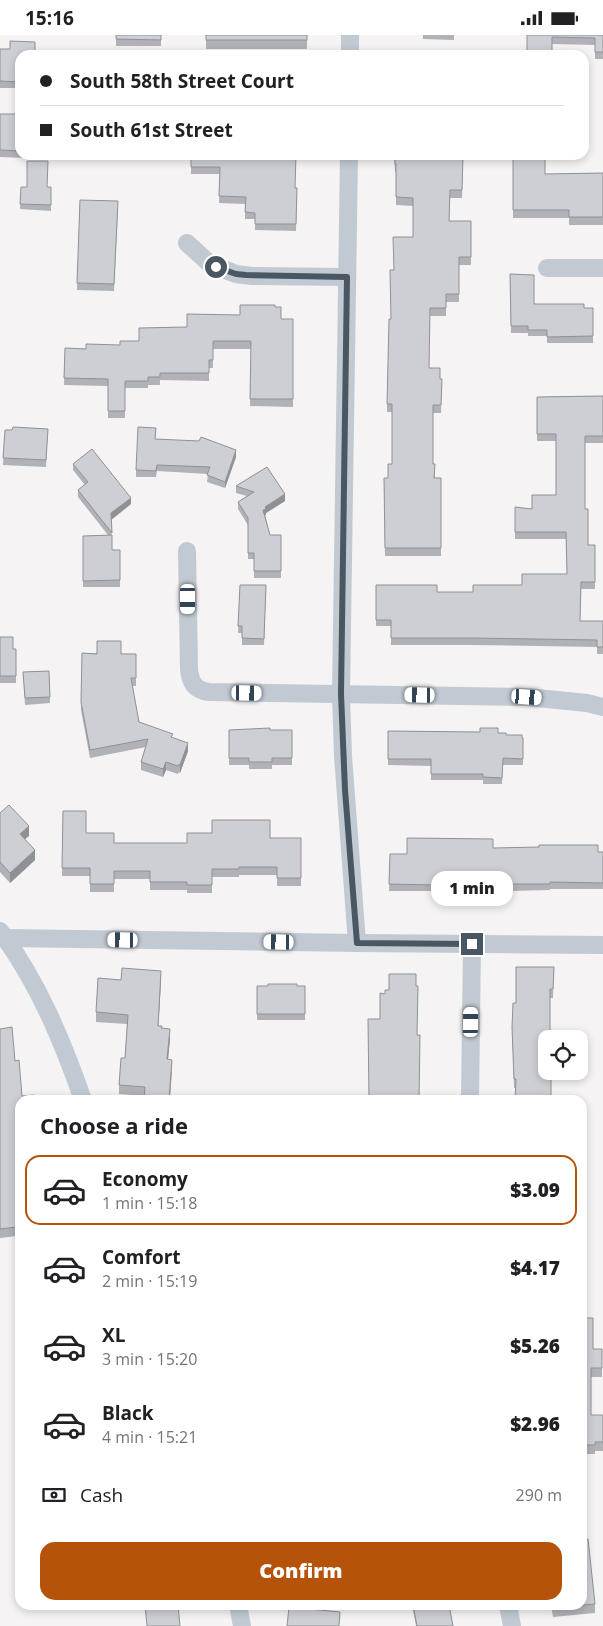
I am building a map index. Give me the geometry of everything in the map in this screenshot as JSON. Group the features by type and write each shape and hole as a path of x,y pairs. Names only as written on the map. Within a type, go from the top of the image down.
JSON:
{"street":[{"path":"350,35 350,50"},
{"path":"349,160 341,694 345,785 357,943"},
{"path":"187,243 210,264 236,274 252,276 347,277"},
{"path":"546,267 603,268"},
{"path":"187,551 190,678 194,686 201,691 527,697 579,702 603,707"},
{"path":"3,934 357,943 603,945"},
{"path":"3,934 30,976 50,1014 81,1095"},
{"path":"470,1095 472,944"},
{"path":"239,1610 242,1626"},
{"path":"509,1610 512,1626"}],"building":[{"path":"116,35 161,35 161,40 116,39"},
{"path":"206,35 307,35 307,40 206,40"},
{"path":"527,35 603,35 603,52 595,52 595,38 552,37 552,50 527,50"},
{"path":"10,41 35,42 35,50 15,50 15,82 0,81 0,49 10,49"},
{"path":"0,114 15,114 15,151 0,150"},
{"path":"191,160 296,160 296,224 255,224 255,213 245,212 246,197 219,196 220,167 191,167"},
{"path":"395,160 463,160 462,190 450,190 449,221 471,221 471,257 459,257 459,294 446,294 446,308 430,308 429,368 440,368 440,379 442,379 441,405 433,405 434,478 441,478 441,548 385,548 384,478 388,478 388,464 392,464 392,404 387,404 389,319 391,319 390,270 394,270 393,237 413,237 413,198 396,197"},
{"path":"513,160 545,160 545,174 603,173 603,217 569,217 569,210 513,210"},
{"path":"27,161 48,161 47,187 51,187 51,205 20,204 21,187 27,187"},
{"path":"80,200 118,201 114,284 77,283"},
{"path":"510,274 534,275 534,304 584,304 584,308 593,308 593,336 547,337 547,330 528,330 528,326 511,326"},
{"path":"240,305 275,305 275,307 281,307 281,319 293,319 293,399 250,399 251,341 213,341 213,360 209,360 209,373 160,373 160,377 148,377 148,381 125,381 125,411 108,411 108,379 64,378 65,348 86,349 86,344 120,345 120,341 139,341 139,328 187,327 187,314 240,315"},
{"path":"603,396 603,436 585,436 585,509 588,509 588,545 595,545 595,582 581,582 580,621 603,621 603,647 597,647 597,640 391,638 391,620 376,620 376,585 437,585 437,592 473,592 473,585 522,585 522,574 567,574 566,532 515,532 515,507 532,509 532,495 556,495 556,434 537,434 537,397"},
{"path":"13,427 48,429 46,460 3,458 5,430 12,430"},
{"path":"138,427 156,428 155,439 199,441 201,437 236,450 225,482 207,475 210,467 157,465 156,471 136,470"},
{"path":"92,449 131,498 111,513 112,533 78,490 88,482 73,464"},
{"path":"267,467 285,494 263,510 270,535 281,535 281,571 254,571 254,553 248,553 248,518 238,502 254,492 236,486"},
{"path":"112,535 112,550 120,550 120,580 83,581 83,536"},
{"path":"240,585 266,585 264,639 242,638 242,626 238,626"},
{"path":"0,637 13,637 13,649 16,649 16,676 0,676"},
{"path":"97,641 121,641 121,654 136,654 136,678 131,678 139,722 173,734 171,737 188,743 180,765 166,762 163,769 141,762 148,739 90,750 81,702 82,653 97,654"},
{"path":"49,671 50,697 25,698 23,672"},
{"path":"270,728 270,730 292,730 292,758 272,758 272,762 249,762 249,758 229,758 229,730"},
{"path":"480,728 498,728 498,733 522,735 523,759 503,758 502,778 483,777 483,774 431,774 431,759 388,759 388,731 480,732"},
{"path":"9,805 29,826 20,834 35,850 10,873 0,862 0,813"},
{"path":"63,811 86,811 86,833 114,833 114,843 187,843 187,833 212,833 212,820 270,820 270,838 301,838 301,878 277,878 277,867 239,867 239,869 212,869 212,885 187,885 187,882 150,882 150,871 114,871 114,884 90,884 90,868 62,868"},
{"path":"407,838 493,839 493,848 539,847 539,845 598,845 598,852 603,852 603,883 550,882 550,884 505,884 505,879 435,878 435,885 389,884 390,854 407,854"},
{"path":"516,967 554,967 553,989 550,989 550,1030 538,1030 538,1080 551,1080 551,1095 515,1095 516,1079 514,1079 512,1027 513,1003 516,1003"},
{"path":"122,968 161,971 158,1026 170,1029 167,1059 172,1060 169,1095 144,1095 145,1087 119,1085 121,1058 125,1058 128,1015 96,1012 98,978 121,980"},
{"path":"389,974 416,974 416,986 418,986 417,1035 420,1035 419,1095 369,1095 368,1019 380,1019 380,993 385,994 385,990 389,990"},
{"path":"268,984 297,984 297,986 305,986 305,1014 257,1014 257,986 268,986"},
{"path":"12,1027 15,1061 19,1060 22,1095 15,1095 15,1227 0,1229 0,1029"},
{"path":"587,1318 593,1318 593,1349 602,1349 602,1368 591,1368 591,1415 603,1415 603,1442 595,1442 595,1445 587,1445"},
{"path":"587,1539 588,1539 595,1604 587,1605"},
{"path":"145,1610 178,1610 180,1626 147,1626"},
{"path":"289,1610 340,1612 339,1626 287,1626"},
{"path":"414,1610 450,1610 453,1626 417,1626"}],"route":[{"path":"216,267 236,274 246,275 347,277 341,694 348,842 357,943 472,944"}]}
